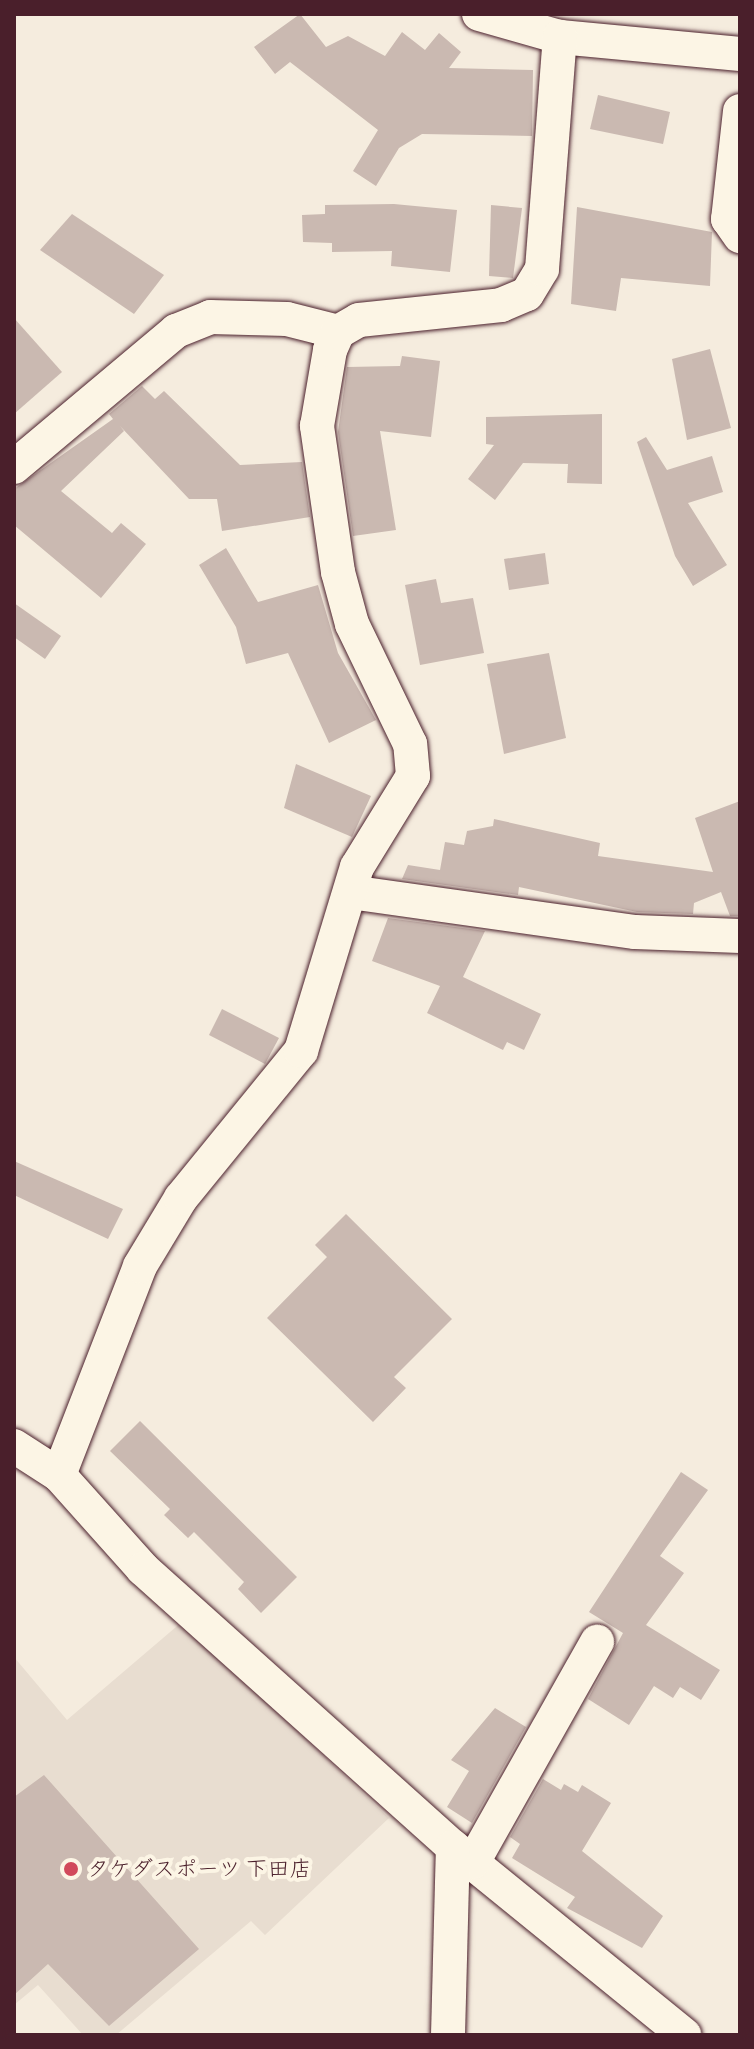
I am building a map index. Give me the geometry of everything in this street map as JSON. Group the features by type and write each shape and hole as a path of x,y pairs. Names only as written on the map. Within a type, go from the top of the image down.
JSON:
{"street":[{"path":"479,14 560,37 740,54"},
{"path":"14,467 187,326 210,317 287,319 338,332 359,320 501,305 527,294 542,269 560,37"},
{"path":"740,111 728,219 740,236"},
{"path":"59,1475 140,1266 181,1198 301,1051 350,892 413,776 410,744 352,624 338,572 317,426 338,332"},
{"path":"350,892 635,932 740,936"},
{"path":"14,1446 59,1475 143,1569 463,1854 684,2035"},
{"path":"448,2035 463,1854 597,1642"}],"shaded area":[{"path":"183,1621 389,1818 265,1935 251,1921 116,2035 83,2035 38,1985 14,2005 14,1657 67,1720"}],"building":[{"path":"300,14 326,47 348,36 385,56 402,32 425,50 439,33 461,52 449,68 533,70 532,136 422,134 399,148 376,186 353,171 378,130 290,62 275,74 254,47"},
{"path":"598,95 670,112 663,144 590,129"},
{"path":"394,204 457,210 450,272 391,266 392,251 332,252 332,243 303,242 302,215 325,214 325,205"},
{"path":"491,205 522,208 513,278 489,276"},
{"path":"577,207 712,232 710,286 621,278 616,311 571,304"},
{"path":"72,214 164,275 134,314 40,250"},
{"path":"14,318 62,372 14,414"},
{"path":"710,349 731,428 687,440 672,359"},
{"path":"402,356 440,361 431,437 380,431 396,530 353,536 338,432 347,367 400,366"},
{"path":"142,386 155,399 164,391 240,465 302,462 310,517 222,531 217,499 189,499 120,426 124,431 61,491 112,533 121,523 146,544 101,598 14,525 14,489 113,419 109,414"},
{"path":"602,414 602,484 567,483 568,464 523,463 495,500 468,479 494,445 486,444 486,417"},
{"path":"646,437 667,470 712,456 723,492 688,503 727,565 693,586 675,556 637,442"},
{"path":"226,548 258,602 318,585 338,653 376,720 329,743 288,653 246,664 236,627 199,565"},
{"path":"545,553 549,584 509,590 504,559"},
{"path":"436,579 441,603 473,598 484,653 420,665 405,585"},
{"path":"14,603 61,636 45,659 14,637"},
{"path":"549,653 566,738 504,754 487,664"},
{"path":"296,764 371,796 352,837 284,808"},
{"path":"740,801 740,916 730,916 721,892 694,903 693,914 637,912 519,887 518,895 402,879 408,865 440,870 445,842 464,845 467,831 493,826 494,819 600,843 598,856 713,872 695,818"},
{"path":"388,918 485,931 463,977 541,1014 524,1050 507,1042 503,1050 427,1013 440,986 372,961"},
{"path":"222,1009 279,1038 265,1064 209,1035"},
{"path":"14,1161 123,1209 108,1239 14,1195"},
{"path":"346,1214 452,1319 394,1377 406,1388 373,1422 267,1318 327,1257 315,1245"},
{"path":"140,1421 297,1577 261,1613 238,1589 244,1582 194,1532 188,1538 164,1515 170,1509 110,1451"},
{"path":"681,1472 708,1490 660,1556 684,1573 646,1625 720,1670 701,1700 680,1687 673,1698 654,1686 629,1725 588,1699 623,1633 589,1612"},
{"path":"495,1708 526,1727 472,1823 447,1807 469,1771 451,1760"},
{"name":"タケダスポーツ 下田店","path":"44,1775 199,1949 109,2026 48,1964 14,1995 14,1797"},
{"path":"543,1779 561,1790 564,1784 578,1792 582,1785 611,1803 582,1851 663,1916 642,1948 567,1908 575,1897 512,1858 520,1844 510,1837"}],"place":[{"name":"タケダスポーツ 下田店","path":"71,1869"}]}
